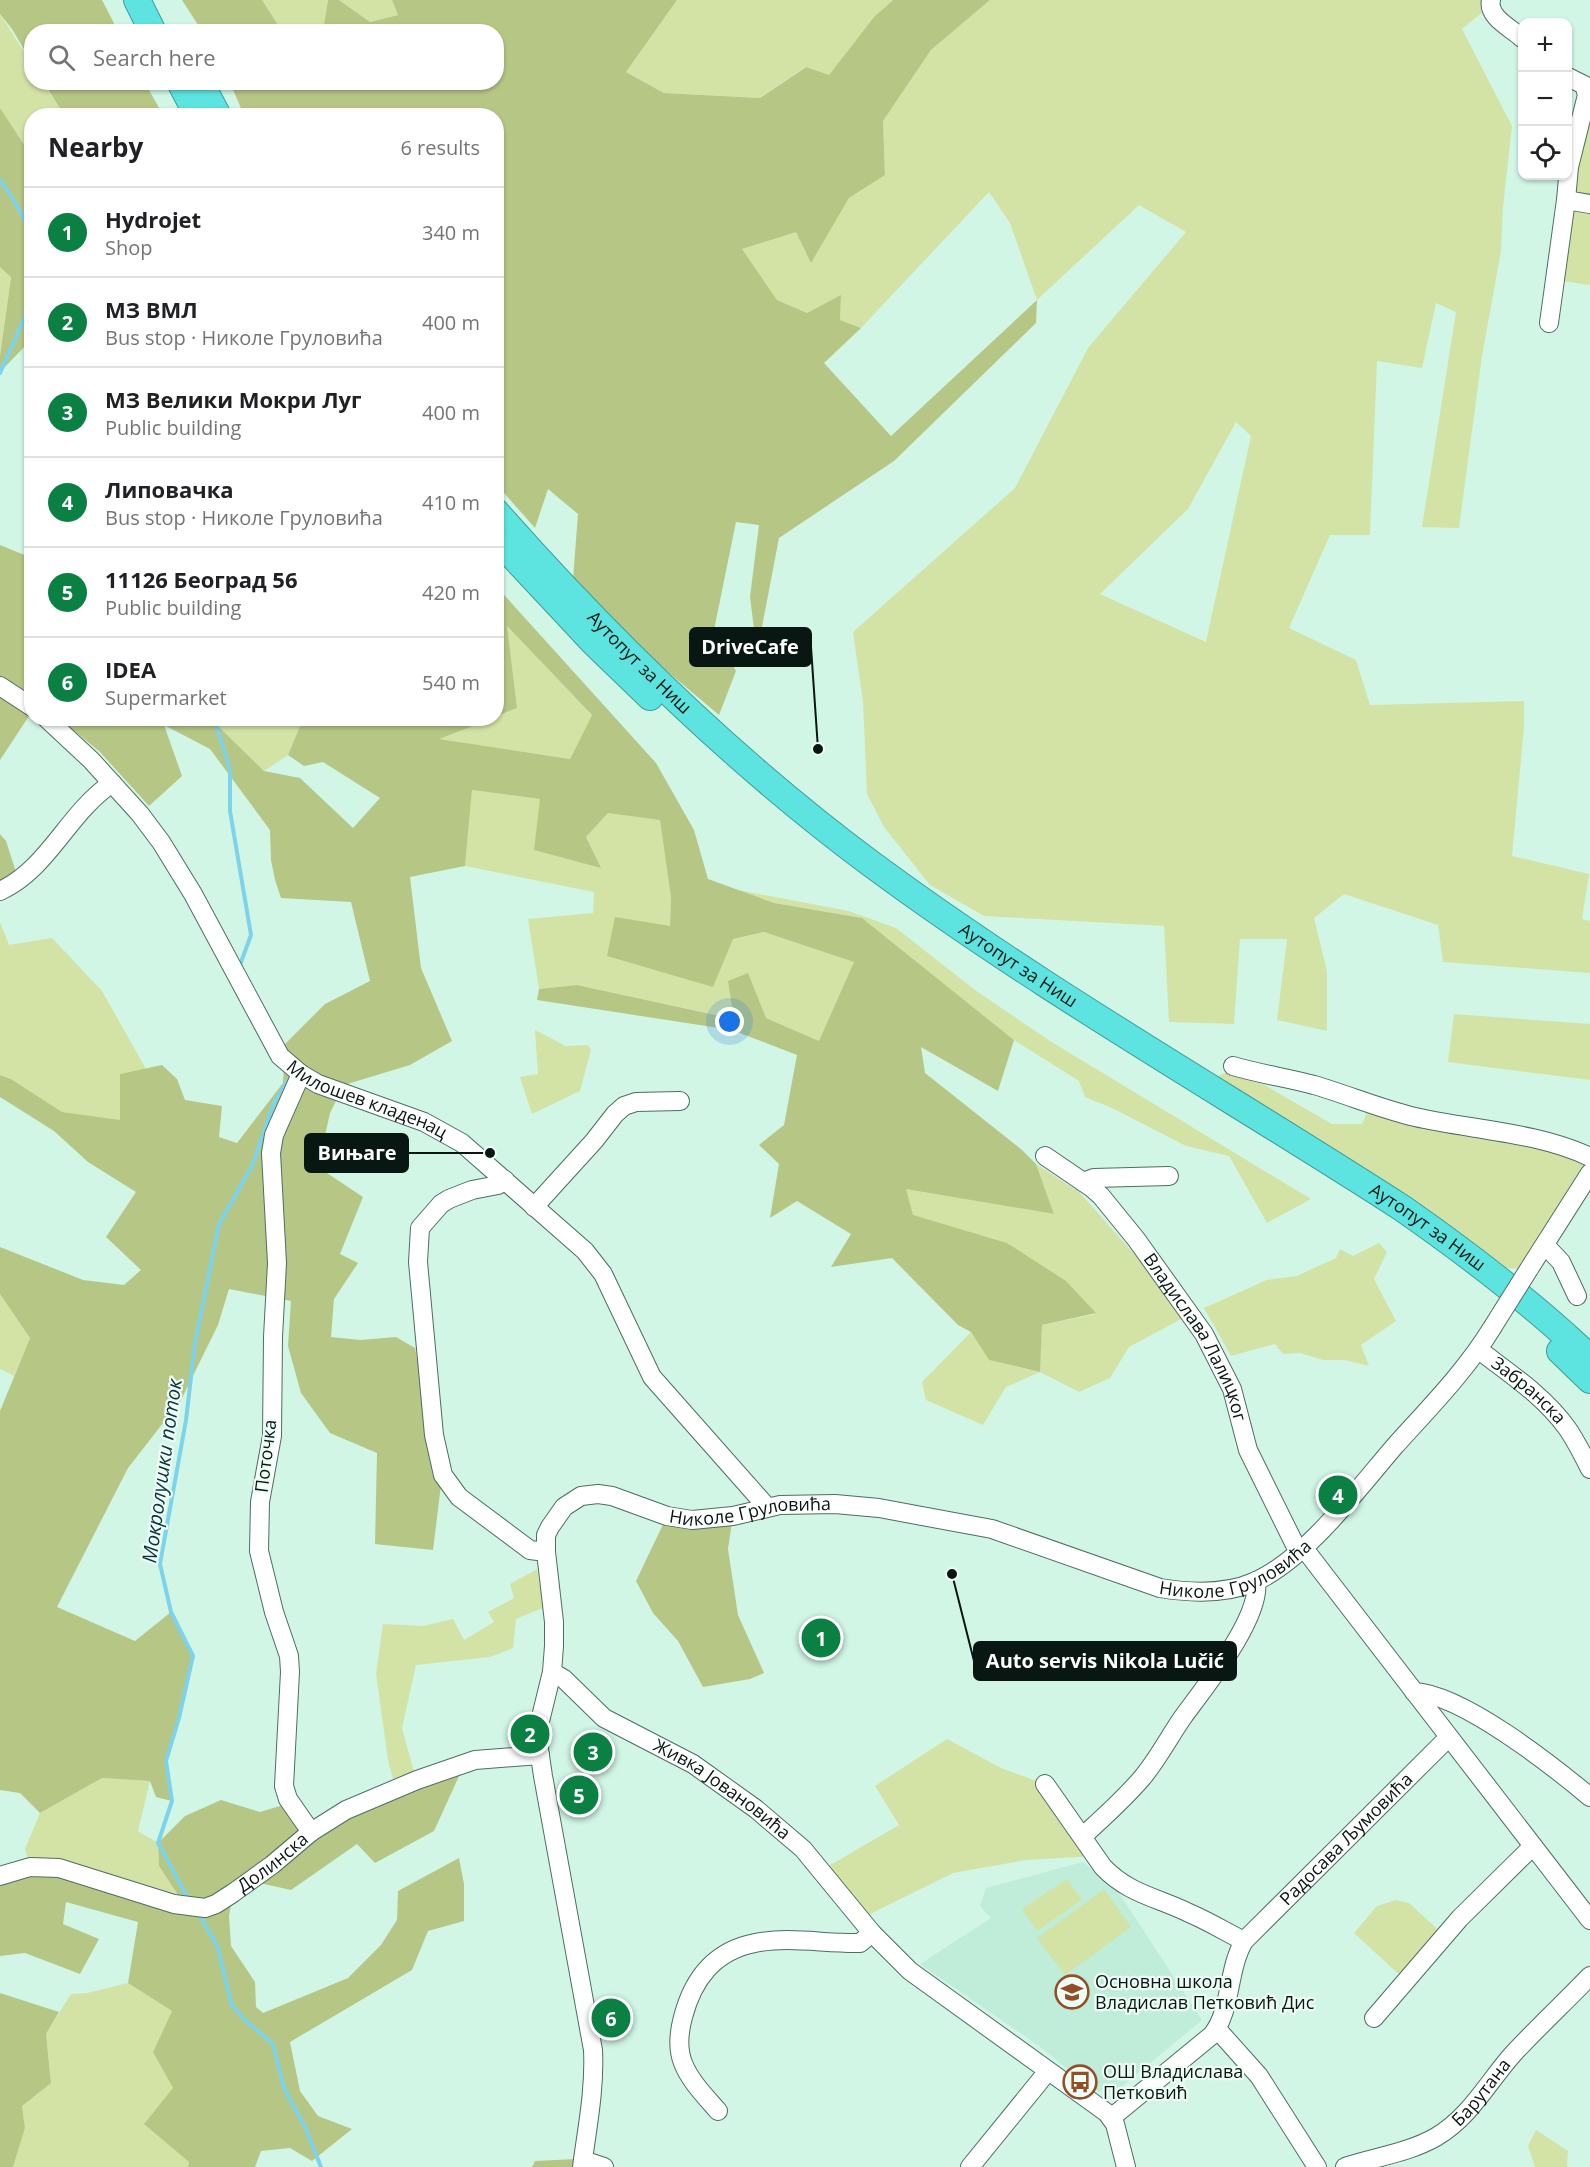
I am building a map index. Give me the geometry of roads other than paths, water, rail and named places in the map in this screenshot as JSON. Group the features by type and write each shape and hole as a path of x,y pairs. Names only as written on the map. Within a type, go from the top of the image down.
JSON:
{"highway":[{"path":"137,0 149,24"},
{"path":"157,0 168,24"},
{"path":"184,90 194,108"},
{"path":"204,90 214,108"},
{"name":"Аутопут за Ниш","path":"504,521 664,687 720,739 867,861 1035,977 1402,1209 1526,1300 1590,1358"},
{"name":"Аутопут за Ниш","path":"504,547 594,643 654,701 762,798 844,863 918,918 1028,992 1362,1203 1431,1250 1518,1314 1590,1380"}],"street":[{"path":"1491,0 1490,6 1493,13 1518,35"},
{"path":"1549,323 1569,167 1587,95 1584,85 1572,79"},
{"path":"1566,200 1590,204"},
{"path":"0,687 24,702"},
{"name":"Милошев кладенац","path":"55,726 112,783 161,842 193,894 274,1047 290,1066 300,1074 340,1092 437,1128 462,1143 585,1251 609,1285 652,1377 767,1507"},
{"path":"0,891 22,879 34,869 84,806 112,783"},
{"path":"1233,1066 1311,1084 1414,1116 1490,1132 1523,1136 1577,1151 1590,1157"},
{"name":"Поточка","path":"300,1074 274,1135 271,1153 277,1263 273,1337 272,1436 260,1502 259,1551 274,1612 289,1656 284,1786 288,1799 311,1832"},
{"path":"534,1207 624,1106 636,1102 680,1101"},
{"name":"Владислава Лалицког","path":"1046,1156 1101,1196 1120,1218 1209,1344 1232,1389 1248,1450 1301,1549 1590,1920"},
{"path":"1577,1296 1561,1262 1545,1245 1590,1173"},
{"path":"1083,1182 1094,1178 1168,1176"},
{"path":"505,1180 498,1185 472,1190 449,1198 420,1228 418,1262 430,1392 437,1451 443,1475 449,1484 468,1504 530,1550 546,1552"},
{"name":"Николе Груловића","path":"583,2163 591,2108 593,2050 540,1755 540,1721 552,1672 554,1622 546,1535 555,1519 571,1501 585,1495 612,1496 667,1515 692,1520 733,1516 767,1507 815,1503 849,1505 970,1524 1035,1543 1149,1585 1199,1592 1225,1590 1256,1581 1277,1568 1301,1549 1342,1507 1479,1350 1545,1245"},
{"name":"Забранска","path":"1479,1350 1554,1412 1567,1429 1590,1469"},
{"path":"1083,1836 1141,1779 1232,1649 1257,1593 1256,1581"},
{"name":"Живка Јовановића","path":"552,1672 564,1679 604,1718 693,1764 756,1809 803,1849 866,1938 1112,2118"},
{"path":"1414,1692 1449,1702 1507,1734 1590,1797"},
{"name":"Радосава Љумовића","path":"1217,2029 1238,1954 1244,1941 1449,1738"},
{"name":"Долинска","path":"0,1876 30,1867 59,1868 174,1904 205,1908 216,1904 251,1881 311,1832 346,1810 460,1765 491,1758 524,1758 540,1755"},
{"path":"1045,1784 1103,1867 1114,1878 1132,1890 1190,1913 1244,1941"},
{"path":"1374,2018 1460,1918 1533,1846"},
{"path":"718,2111 695,2084 683,2062 679,2044 680,2025 686,2003 693,1987 704,1972 733,1951 756,1943 866,1938"},
{"name":"Барутана","path":"1345,2167 1417,2146 1442,2133 1459,2119 1512,2055 1590,1976"},
{"path":"1126,2167 1112,2118 1206,2041 1217,2029 1259,2076 1317,2167"},
{"path":"970,2167 1048,2071"},
{"path":"583,2163 604,2167"}],"waterway":[{"name":"Мокролушки поток","path":"0,180 24,219"},
{"name":"Мокролушки поток","path":"0,373 24,319"},
{"name":"Мокролушки поток","path":"216,726 230,770 230,811 251,935 240,965"},
{"name":"Мокролушки поток","path":"189,1900 158,1843 172,1801 166,1761 179,1718 193,1656 171,1612 160,1564 186,1420 195,1343 219,1224 253,1164 273,1105 288,1080"},
{"path":"201,1918 217,1945 232,2005 245,2020 273,2044 284,2088 306,2129 321,2167"}],"place":[{"name":"DriveCafe","path":"818,749"},
{"name":"Вињаге","path":"490,1153"},
{"name":"Липовачка","path":"1338,1495"},
{"name":"Auto servis Nikola Lučić","path":"952,1574"},
{"name":"Hydrojet","path":"821,1638"},
{"name":"МЗ ВМЛ","path":"530,1734"},
{"name":"МЗ Велики Мокри Луг","path":"593,1752"},
{"name":"11126 Београд 56","path":"579,1795"},
{"name":"Основна школа Владислав Петковић Дис","path":"1072,1992"},
{"name":"IDEA","path":"611,2018"},
{"name":"ОШ Владислава Петковић","path":"1080,2082"}]}
